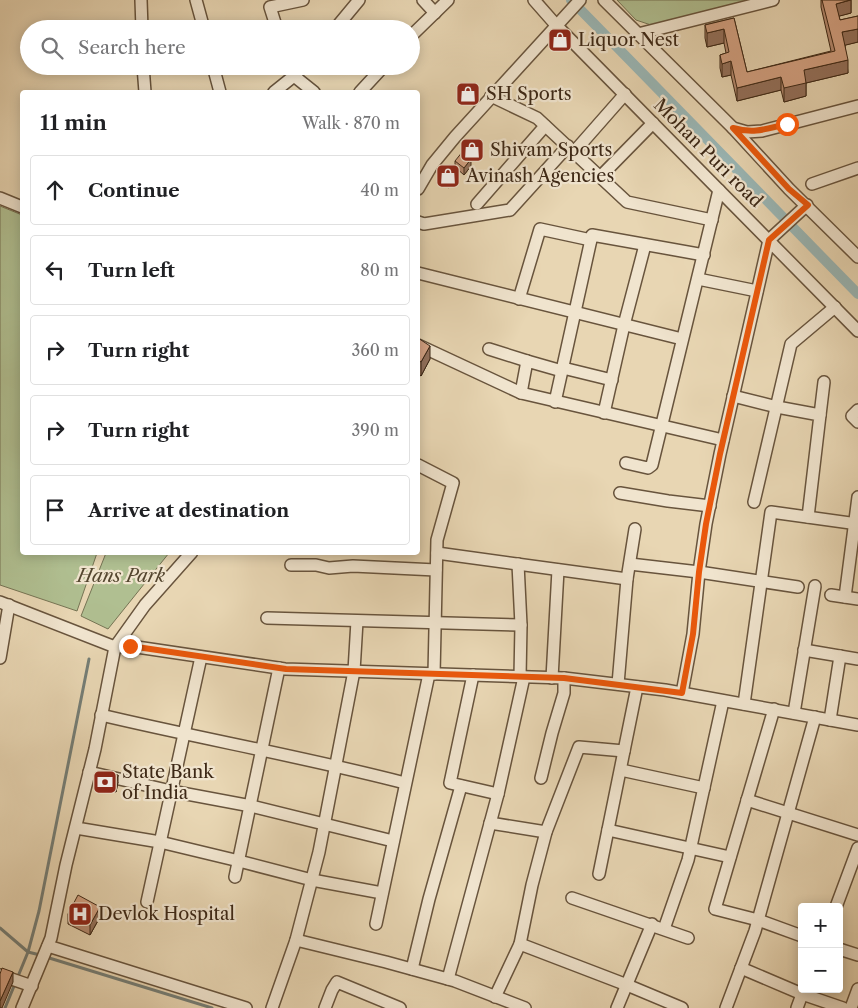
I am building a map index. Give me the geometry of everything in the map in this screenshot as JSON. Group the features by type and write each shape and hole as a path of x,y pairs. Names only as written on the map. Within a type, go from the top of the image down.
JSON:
{"street":[{"path":"141,0 142,20"},
{"path":"196,0 202,20"},
{"path":"275,20 270,7 303,0"},
{"path":"342,20 359,0"},
{"path":"423,0 435,13"},
{"path":"420,27 448,0"},
{"name":"Mohan Puri road","path":"534,0 556,25 858,331"},
{"path":"420,186 432,165 491,96 580,0"},
{"path":"604,0 733,128 789,189 808,205 858,257"},
{"path":"638,34 773,0"},
{"path":"144,75 145,90"},
{"path":"215,75 219,90"},
{"path":"276,90 289,75"},
{"path":"297,75 312,90"},
{"path":"362,90 376,75"},
{"path":"420,223 424,224 510,210 625,94"},
{"path":"491,96 537,118 627,202 712,220"},
{"path":"733,128 747,132 762,131 858,106"},
{"path":"601,176 653,123"},
{"path":"477,204 545,126"},
{"path":"812,184 858,168"},
{"path":"626,462 648,468 652,465 720,190"},
{"path":"0,198 20,206"},
{"path":"682,693 693,634 699,572 710,506 723,440 769,240 808,205"},
{"path":"519,299 540,229 591,240"},
{"path":"555,402 592,235 704,255"},
{"path":"604,413 645,245"},
{"path":"420,274 682,339"},
{"path":"698,279 757,291"},
{"path":"754,502 791,344 834,307"},
{"path":"420,346 521,393 723,440"},
{"path":"489,349 526,361 612,380"},
{"path":"521,393 526,361"},
{"path":"808,517 824,382"},
{"path":"733,396 820,415"},
{"path":"858,410 852,416 858,422"},
{"path":"376,924 405,783 432,674 437,540 453,483 420,466"},
{"path":"620,492 668,501 710,506"},
{"path":"845,598 858,497"},
{"path":"744,704 771,512 856,524"},
{"path":"618,684 627,579 635,529"},
{"path":"437,553 627,579"},
{"path":"22,1008 51,938 116,647 145,605 189,555"},
{"path":"448,980 498,794 522,677 518,564"},
{"path":"630,564 798,587"},
{"path":"291,565 316,565 329,568 353,566 436,570"},
{"path":"541,778 564,693 558,678 558,570"},
{"path":"794,713 815,586"},
{"path":"831,595 858,600"},
{"path":"0,658 5,604 116,647 130,646 279,668 558,678 618,684 682,693 858,724"},
{"path":"267,618 521,625"},
{"path":"272,1008 296,940 325,825 354,672 357,620"},
{"path":"804,650 858,659"},
{"path":"830,720 840,656"},
{"path":"147,902 200,657"},
{"path":"235,877 279,668"},
{"path":"473,675 450,783 498,794"},
{"path":"599,874 637,687"},
{"path":"664,929 688,860 723,700"},
{"path":"774,710 715,909 758,920 798,935"},
{"path":"101,715 183,735 337,766 405,783"},
{"path":"726,1008 758,920 815,717"},
{"path":"495,997 520,944 532,885 546,832 579,747 624,751"},
{"path":"621,770 704,788"},
{"path":"89,772 171,791 251,806 393,841"},
{"path":"412,969 429,899 461,786"},
{"path":"748,800 858,835"},
{"path":"490,823 546,832"},
{"path":"76,828 160,842 312,880 382,893"},
{"path":"608,830 730,857"},
{"path":"837,903 858,848"},
{"path":"572,898 688,938"},
{"path":"617,1008 652,924"},
{"path":"296,940 412,969 525,1008"},
{"path":"520,944 682,1008"},
{"path":"48,946 246,1008"},
{"path":"843,950 858,956"},
{"path":"741,968 798,990"},
{"path":"0,975 32,986"},
{"path":"325,1008 337,982 400,1008"},
{"path":"851,1008 858,989"},
{"path":"797,1008 803,993"},
{"path":"806,993 843,1008"}],"green space":[{"path":"617,0 750,0 651,25 636,20"},
{"path":"0,206 20,214 20,555 96,555 77,611 0,585"},
{"name":"Hans Park","path":"105,555 167,555 108,629 81,616"}],"building":[{"path":"822,0 850,0 836,4 840,20 858,16 858,29 842,32 848,60 804,70 806,83 784,88 781,77 737,88 731,61 722,64 720,55 729,52 724,29 707,33 705,25 734,18 747,72 835,51"},
{"path":"463,151 471,159 464,168 455,161"},
{"path":"449,165 457,171 449,181 441,175"},
{"path":"420,339 430,346 420,361"},
{"path":"103,772 118,775 116,785 101,782"},
{"path":"78,895 100,907 90,925 68,914"},
{"path":"2,968 13,972 0,1001 0,974"}],"waterway":[{"path":"571,0 858,294"},
{"path":"5,1008 28,952 39,911 89,659"},
{"path":"0,928 28,952 40,955"},
{"path":"46,957 212,1008"}],"place":[{"name":"Liquor Nest","path":"560,40"},
{"name":"SH Sports","path":"468,94"},
{"name":"Shivam Sports","path":"472,150"},
{"name":"Avinash Agencies","path":"448,176"},
{"name":"State Bank of India","path":"105,782"},
{"name":"Devlok Hospital","path":"80,914"}],"route":[{"path":"130,646 286,669 564,678 682,693 693,634 706,524 769,240 808,205 789,189 733,128 747,132 762,131 787,124"}]}
